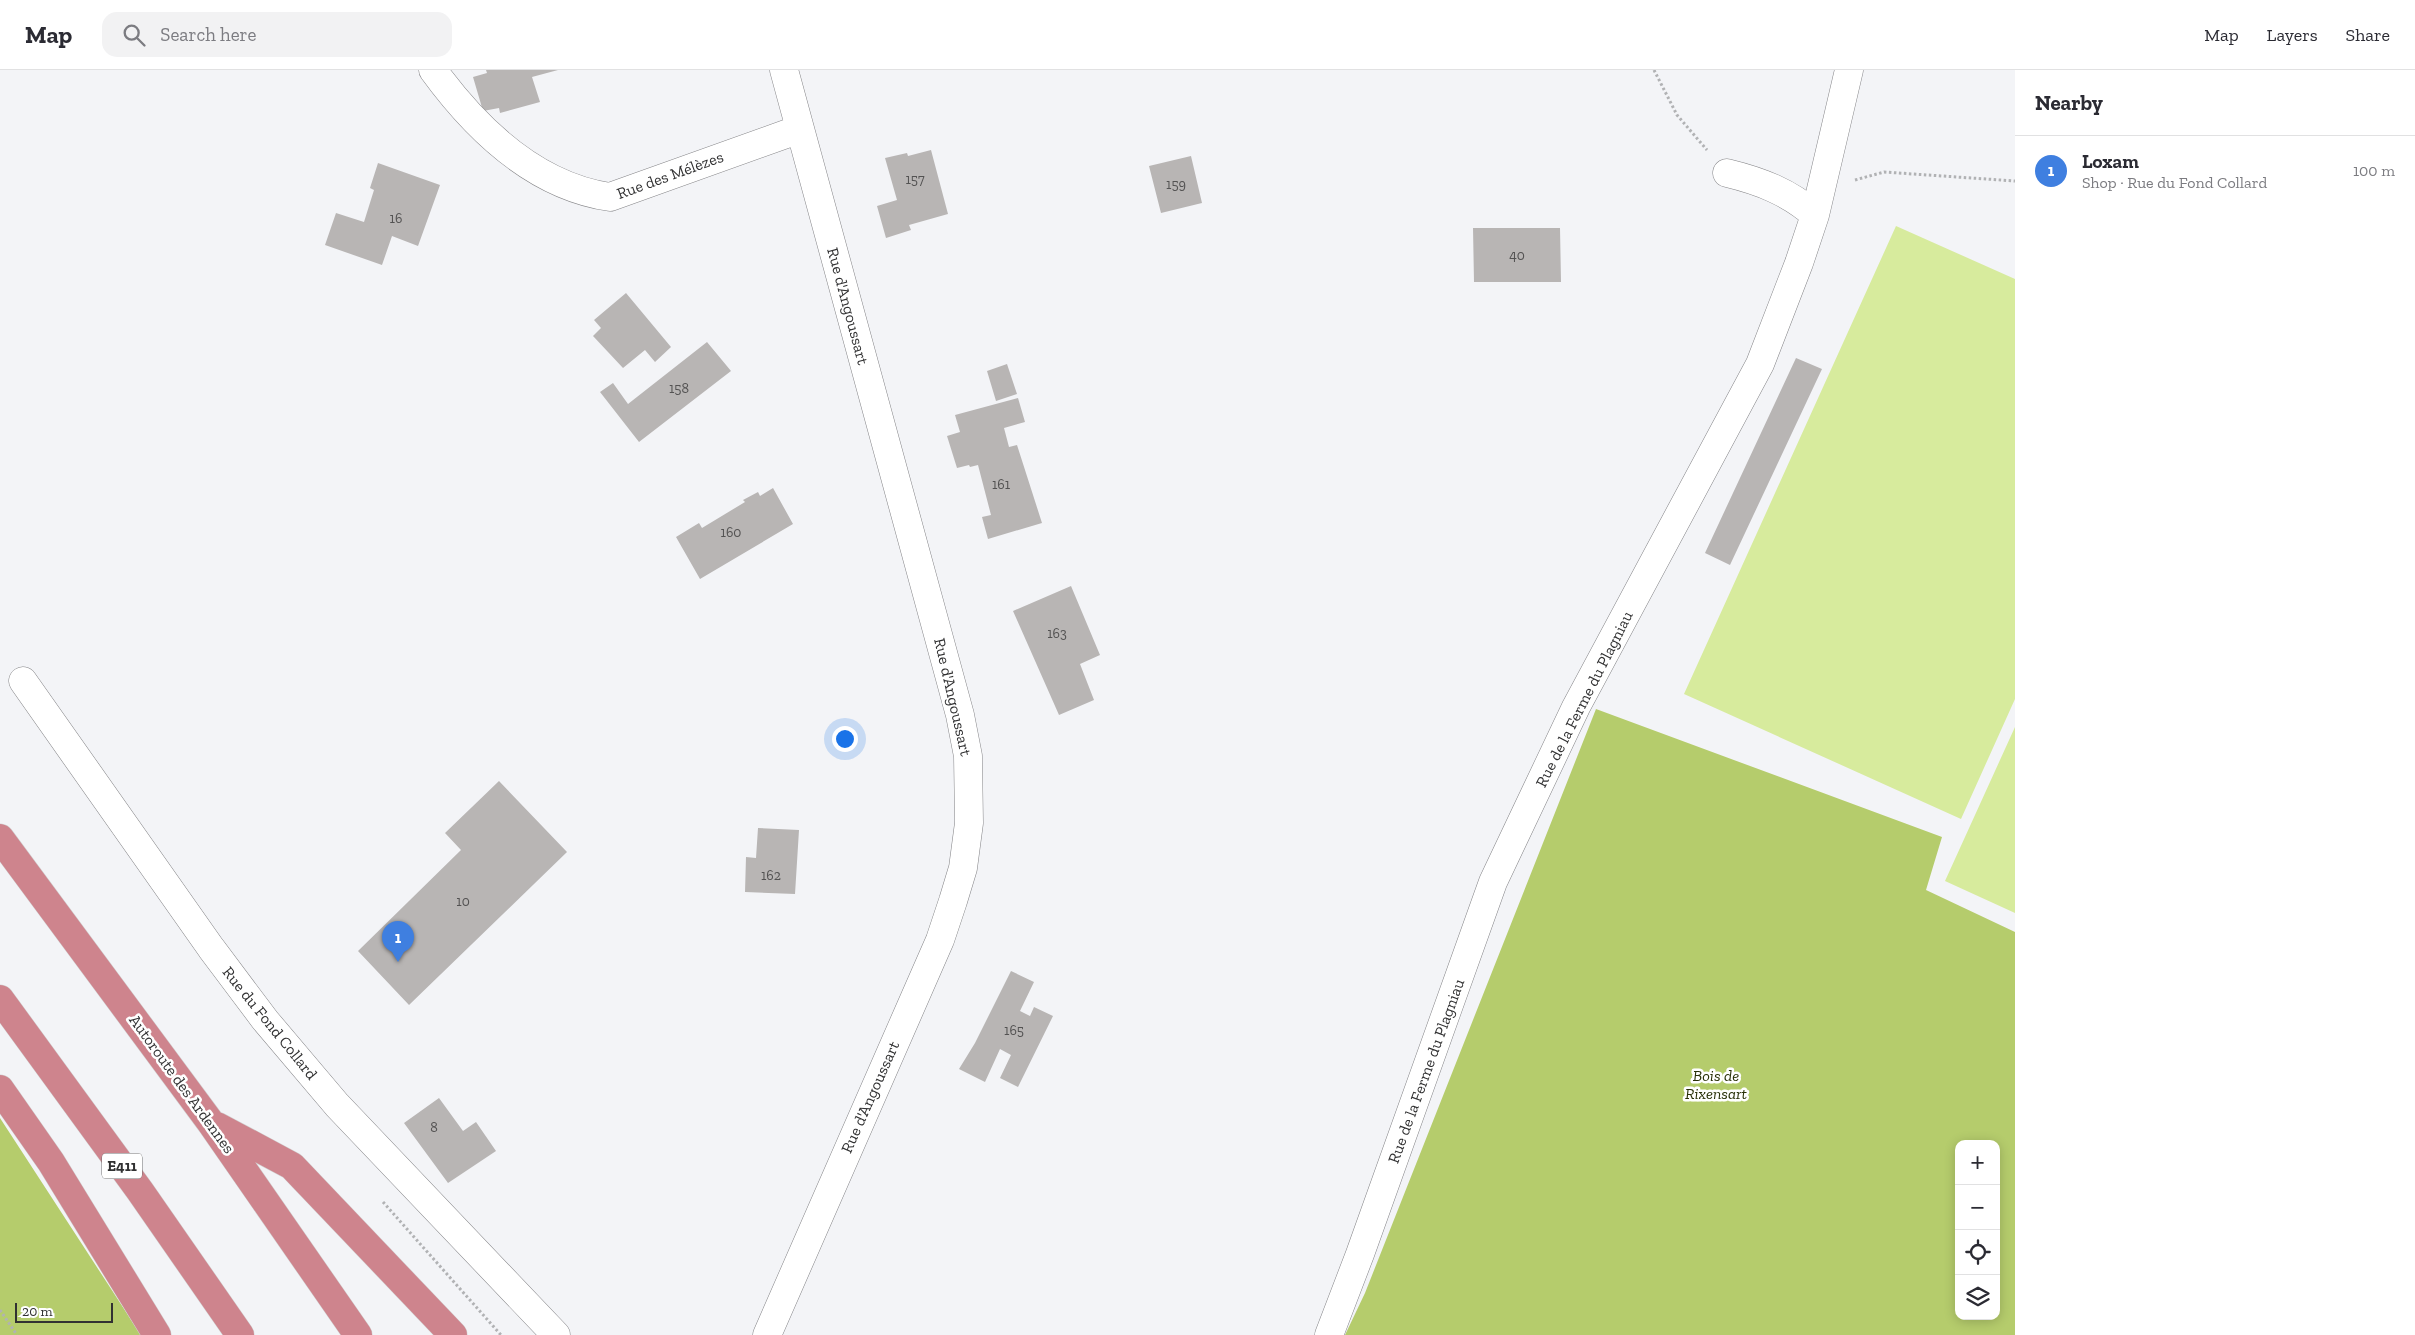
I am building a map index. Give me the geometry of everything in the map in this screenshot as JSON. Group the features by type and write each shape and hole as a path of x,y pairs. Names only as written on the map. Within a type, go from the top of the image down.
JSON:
{"highway":[{"name":"Autoroute des Ardennes","path":"0,838 211,1123 358,1335"},
{"name":"E411","path":"0,999 140,1191 240,1335"},
{"path":"0,1089 51,1162 157,1335"},
{"path":"211,1123 292,1166 453,1335"}],"street":[{"name":"Rue des Mélèzes","path":"433,70 445,87 509,153 537,170 589,194 610,197 800,129"},
{"name":"Rue d'Angoussart","path":"767,1335 940,940 963,868 969,824 968,756 960,715 784,70"},
{"name":"Rue de la Ferme du Plagniau","path":"1329,1335 1360,1254 1493,882 1576,707 1760,364 1799,263 1818,203 1849,70"},
{"path":"1727,173 1771,186 1799,201 1818,203"},
{"name":"Rue du Fond Collard","path":"23,680 211,948 271,1027 337,1105 556,1335"}],"path":[{"path":"1654,70 1677,115 1727,173"},
{"path":"1818,203 1884,172 2015,181"},
{"path":"0,1310 17,1335"}],"green space":[{"path":"1896,226 2015,279 2015,699 1961,819 1684,694"},
{"name":"Bois de Rixensart","path":"1596,709 1942,837 1926,890 2015,932 2015,1335 1345,1335 1365,1293"},
{"path":"2015,727 2015,913 1945,881"},
{"path":"0,1118 141,1335 0,1335"}],"building":[{"path":"486,70 558,70 532,77 540,102 500,113 499,108 483,111 473,77 487,73"},
{"path":"931,150 948,214 909,225 911,230 886,238 877,206 897,200 885,158 907,153 908,156"},
{"path":"1191,156 1202,203 1161,213 1149,166"},
{"path":"378,163 440,185 418,246 392,236 382,265 325,245 336,213 364,222 374,190 370,188"},
{"path":"1473,228 1560,228 1561,282 1474,282"},
{"path":"626,293 671,347 655,362 645,350 623,368 593,336 601,328 594,320"},
{"path":"707,342 731,371 639,442 600,392 613,383 628,404"},
{"path":"1796,358 1822,369 1730,565 1705,553"},
{"path":"1007,364 1017,394 996,401 987,371"},
{"path":"1018,398 1025,422 1004,428 1009,447 1017,445 1042,523 988,539 982,517 991,515 978,465 957,468 947,436 960,432 955,415"},
{"path":"773,488 793,524 700,579 676,537 699,523 702,528 745,502 743,500 758,492 760,496"},
{"path":"1071,586 1100,655 1080,664 1094,700 1059,715 1013,611"},
{"path":"499,781 567,852 409,1005 358,951 461,850 445,833"},
{"path":"758,828 799,830 795,894 745,892 746,857 756,858"},
{"path":"1011,971 1034,982 1020,1011 1030,1016 1034,1007 1053,1016 1018,1087 1000,1078 1011,1055 1000,1049 985,1082 959,1069 975,1043"},
{"path":"439,1098 463,1131 476,1122 496,1151 448,1183 404,1123"}],"place":[{"name":"Loxam","path":"398,962"}]}
